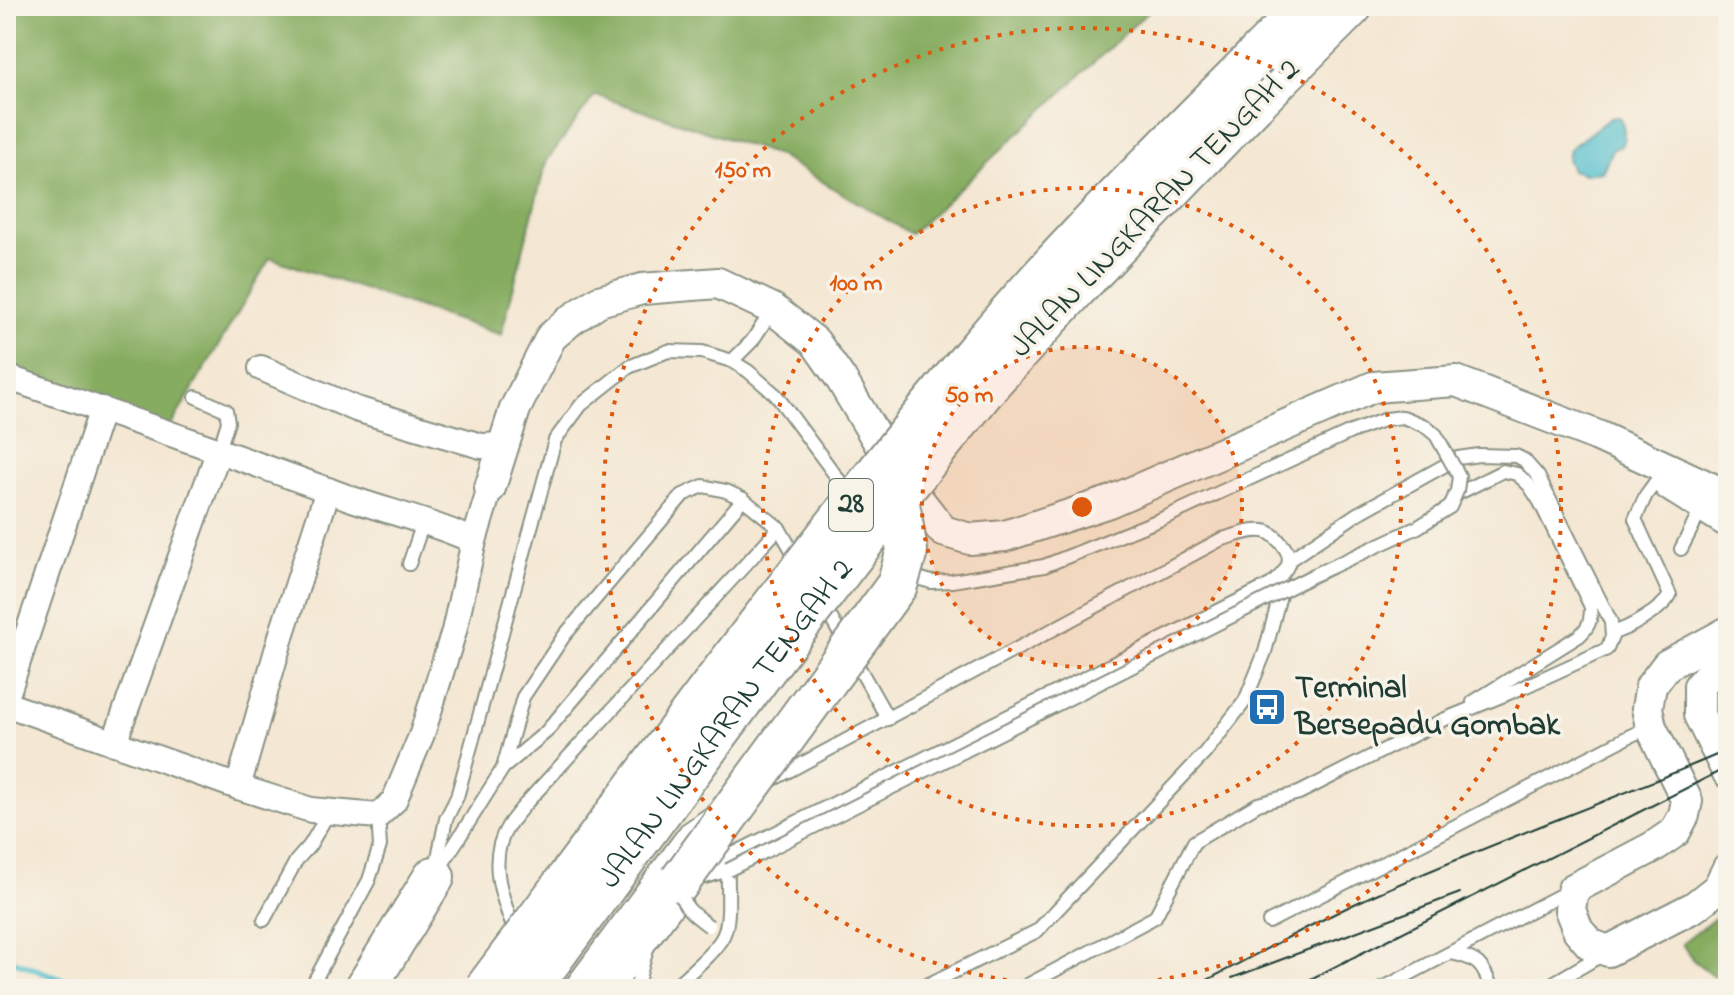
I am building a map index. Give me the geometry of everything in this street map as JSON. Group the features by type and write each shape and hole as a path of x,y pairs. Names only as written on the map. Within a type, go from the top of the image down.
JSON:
{"highway":[{"name":"JALAN LINGKARAN TENGAH 2","path":"485,989 742,646 973,354 1136,176 1306,6"},
{"name":"JALAN LINGKARAN TENGAH 2","path":"528,970 765,670 883,508 1075,290 1352,6"},
{"path":"599,989 897,585 907,551 883,508"},
{"path":"365,989 434,877"}],"street":[{"path":"6,704 311,810 378,816 394,801 422,734 454,631 474,541 515,409 551,337 599,301 642,289 718,283 773,309 815,342 896,471 943,531 970,539 1005,536 1109,502 1373,387 1456,381 1598,436 1718,504"},
{"path":"261,368 356,409 481,446 504,445"},
{"path":"6,380 12,379 102,409 474,541"},
{"path":"6,698 102,409"},
{"path":"114,743 219,450"},
{"path":"238,787 282,633 328,490"},
{"path":"1728,632 1667,665 1651,686 1647,708 1651,727 1687,801 1675,832 1573,889 1570,910 1578,930 1590,944 1608,951 1694,907 1718,888 1728,868"},
{"path":"1728,657 1699,686 1699,715 1728,773"}],"lane":[{"path":"732,361 752,341 773,309"},
{"path":"434,877 446,819 457,797 555,440 581,405 629,367 668,351 702,352 732,361 776,395 859,507"},
{"path":"196,397 226,410 228,422 219,450"},
{"path":"606,989 681,891 698,879 728,870 1300,582 1418,527 1450,507 1459,476 1436,435 1425,426 1403,417 1386,419 1164,518 1044,566 931,582 918,578 895,557"},
{"path":"636,989 648,945 685,895 725,858 1272,584 1288,565 1357,514 1458,458 1516,456 1524,460 1538,476 1611,622 1610,643 1607,649 1443,720"},
{"path":"1020,989 1155,917 1194,842 1258,804 1299,793 1443,720 1569,643 1588,628 1591,607 1540,502 1523,479 1517,474 1503,471 1455,495"},
{"path":"1612,633 1659,608 1670,595 1635,516 1663,473"},
{"path":"434,877 503,768 523,697 564,636 683,495 703,486 743,499 779,528 888,719"},
{"path":"503,768 546,732 743,499"},
{"path":"1681,549 1718,504"},
{"path":"883,508 886,544"},
{"path":"409,564 423,523"},
{"path":"540,989 528,970 500,892 497,856 506,828 779,528"},
{"path":"568,989 686,830 721,806 1220,540 1266,531 1276,537 1284,547 1288,565 1265,652 1245,701 1204,754 1037,931 919,989"},
{"path":"1269,922 1651,727"},
{"path":"264,920 296,861 310,845 329,812"},
{"path":"310,989 369,880 380,846 378,816"},
{"path":"679,986 718,945 725,933 728,870"},
{"path":"680,881 678,891 687,910 709,926"},
{"path":"1381,989 1573,889"},
{"path":"1543,989 1608,951"},
{"path":"1451,953 1471,957 1482,967 1492,989"},
{"path":"1409,989 1415,972"}],"green space":[{"path":"6,6 1154,6 911,234 777,155 595,95 546,162 501,335 270,258 169,429 6,369"},
{"path":"1728,908 1728,987 1693,960 1682,944"}],"water":[{"path":"1620,117 1623,142 1612,150 1602,172 1584,174 1572,170 1567,159 1569,149 1610,118"}],"waterway":[{"path":"6,958 86,989"}],"tram line":[{"path":"1190,989 1374,895 1728,750"},
{"path":"1291,989 1728,767"},
{"path":"1232,978 1460,893"}],"place":[{"name":"Terminal Bersepadu Gombak","path":"1267,707"}]}
